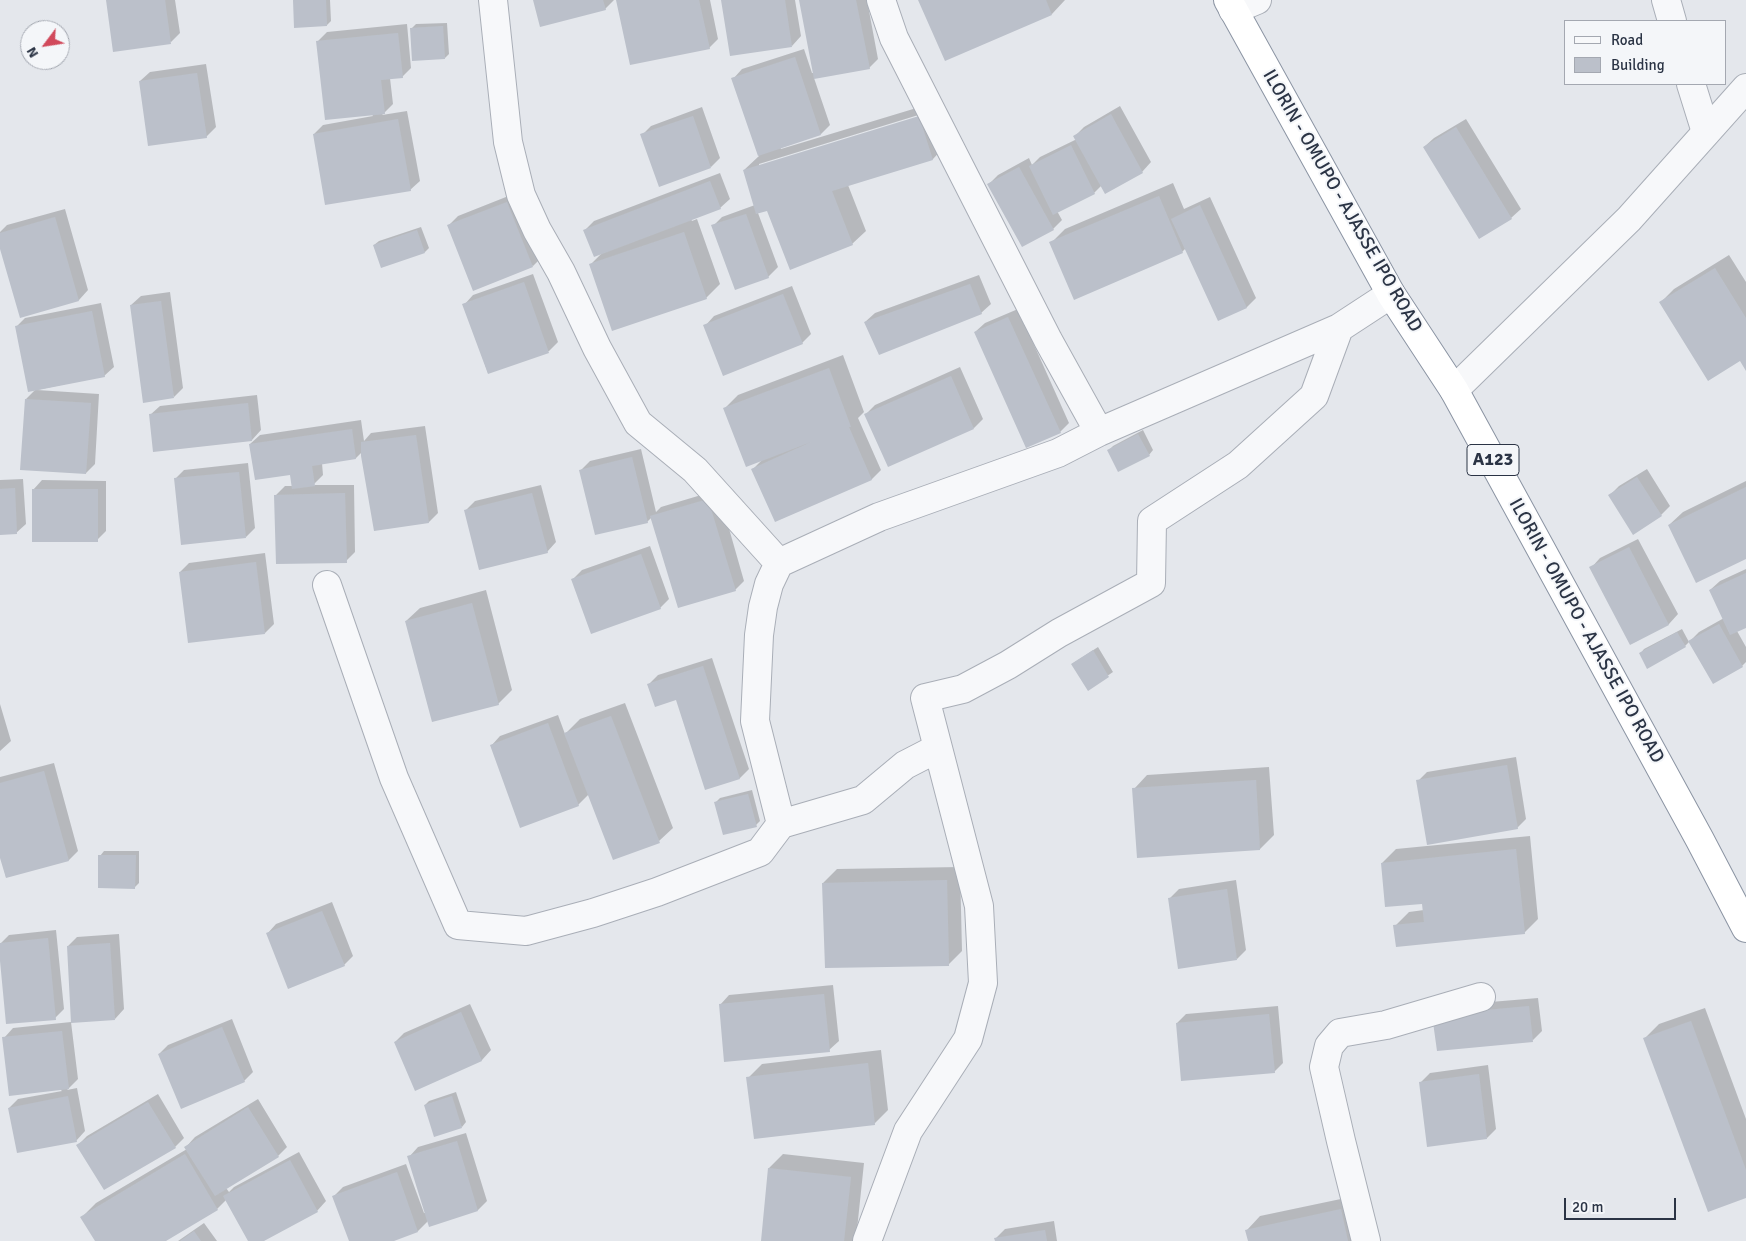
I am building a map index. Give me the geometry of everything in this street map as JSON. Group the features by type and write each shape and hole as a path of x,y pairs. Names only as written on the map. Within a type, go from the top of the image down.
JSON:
{"highway":[{"name":"ILORIN - OMUPO - AJASSE IPO ROAD","path":"1240,3 1390,294 1454,390 1700,840 1746,928"}],"street":[{"path":"493,0 508,142 521,195 537,230 561,272 597,348 638,423 695,470 779,563"},
{"path":"881,0 898,46 1048,340 1099,432"},
{"path":"1666,0 1672,20"},
{"path":"1691,85 1706,132"},
{"path":"1454,390 1629,219 1746,88"},
{"path":"781,824 756,721 759,635 763,607 769,584 779,563 879,517 1058,453 1099,432 1339,328 1390,294"},
{"path":"867,1241 908,1131 968,1039 983,983 979,906 925,698 963,689 1151,583 1152,521 1238,465 1314,396 1339,328"},
{"path":"327,586 394,778 458,925 526,931 593,913 656,892 760,852 781,824 863,800 905,765 938,748"},
{"path":"1366,1241 1324,1067 1329,1046 1340,1033 1386,1024 1481,998"}],"building":[{"path":"106,0 165,0 171,44 113,52"},
{"path":"293,0 326,0 327,26 294,28"},
{"path":"533,0 603,0 606,10 540,27"},
{"path":"616,0 699,0 710,49 630,65"},
{"path":"721,0 785,0 792,47 730,56"},
{"path":"799,0 856,0 870,69 814,79"},
{"path":"918,0 1046,0 1052,15 945,61"},
{"path":"443,26 445,59 412,61 410,28"},
{"path":"398,33 403,78 381,80 385,114 325,120 316,41"},
{"path":"795,57 821,135 758,156 731,78"},
{"path":"197,73 207,138 148,146 139,81"},
{"path":"1111,114 1143,173 1105,194 1073,136"},
{"path":"693,116 711,168 659,187 640,134"},
{"path":"919,116 933,160 832,191 853,245 790,270 767,211 756,214 743,170"},
{"path":"398,119 411,191 325,205 313,134"},
{"path":"1456,127 1512,219 1479,239 1423,147"},
{"path":"1071,145 1095,194 1053,215 1029,166"},
{"path":"1019,167 1054,230 1022,247 987,184"},
{"path":"710,181 721,209 594,257 583,230"},
{"path":"1159,196 1183,253 1074,300 1049,242"},
{"path":"507,202 533,267 473,291 447,225"},
{"path":"1200,205 1247,308 1218,321 1171,219"},
{"path":"746,214 769,278 735,290 711,225"},
{"path":"55,217 79,301 20,318 0,249 0,233"},
{"path":"417,230 425,253 381,268 373,245"},
{"path":"684,232 707,299 612,331 589,264"},
{"path":"1715,268 1746,318 1746,371 1740,361 1708,381 1659,302"},
{"path":"524,282 549,353 488,374 462,304"},
{"path":"970,284 982,314 879,355 864,322"},
{"path":"783,294 803,344 723,376 703,325"},
{"path":"161,301 174,398 143,403 130,305"},
{"path":"92,311 105,377 28,392 15,326"},
{"path":"1008,317 1061,433 1026,448 974,332"},
{"path":"829,368 851,427 849,427 872,480 775,522 751,469 811,442 746,467 723,408"},
{"path":"951,376 974,429 888,467 864,414"},
{"path":"25,399 91,403 86,474 20,470"},
{"path":"248,403 252,441 153,452 149,414"},
{"path":"352,429 356,459 312,466 315,486 292,489 290,475 255,480 249,444"},
{"path":"1138,434 1150,456 1118,472 1107,450"},
{"path":"416,435 429,523 374,531 361,456 361,442"},
{"path":"632,457 648,523 595,535 579,470"},
{"path":"239,472 246,538 181,545 174,478"},
{"path":"1637,477 1662,516 1633,535 1608,495"},
{"path":"1746,487 1746,559 1696,583 1668,525"},
{"path":"15,488 17,534 0,535 0,489"},
{"path":"32,489 98,489 98,542 32,542"},
{"path":"345,493 347,563 276,564 274,495"},
{"path":"532,493 548,553 479,570 464,510"},
{"path":"708,499 736,591 678,608 650,516"},
{"path":"1629,547 1669,625 1630,645 1589,567"},
{"path":"641,554 661,609 591,634 571,579"},
{"path":"256,562 265,634 188,643 179,572"},
{"path":"1746,573 1746,628 1730,635 1709,590"},
{"path":"472,603 499,705 432,722 405,621"},
{"path":"1719,624 1743,667 1713,684 1688,641"},
{"path":"1677,632 1686,647 1647,669 1639,653"},
{"path":"1093,650 1109,677 1088,691 1071,664"},
{"path":"703,666 740,779 705,790 676,700 655,707 647,684"},
{"path":"611,716 660,843 613,860 564,733"},
{"path":"548,723 579,806 520,828 490,745"},
{"path":"1507,765 1518,829 1427,845 1416,780"},
{"path":"44,771 69,861 6,878 0,858 0,783"},
{"path":"1256,780 1260,850 1137,858 1132,788"},
{"path":"748,794 757,827 723,835 714,802"},
{"path":"1516,849 1525,934 1396,947 1393,925 1424,922 1422,904 1385,907 1381,863"},
{"path":"98,855 136,855 135,889 98,888"},
{"path":"947,880 949,966 825,968 822,883"},
{"path":"1227,889 1237,960 1178,969 1168,898"},
{"path":"322,911 345,966 288,989 266,933"},
{"path":"48,938 56,1020 6,1024 0,943"},
{"path":"110,943 115,1020 71,1023 67,946"},
{"path":"824,994 830,1052 724,1062 719,1004"},
{"path":"1529,1006 1533,1042 1437,1051 1432,1015"},
{"path":"461,1012 482,1061 415,1091 394,1042"},
{"path":"1269,1014 1275,1073 1181,1081 1176,1023"},
{"path":"1691,1021 1746,1170 1746,1198 1708,1212 1643,1038"},
{"path":"222,1027 245,1082 181,1109 158,1054"},
{"path":"62,1031 69,1089 9,1096 2,1037"},
{"path":"868,1063 875,1125 754,1139 746,1077"},
{"path":"1479,1074 1487,1139 1427,1147 1419,1082"},
{"path":"68,1096 77,1142 17,1153 8,1108"},
{"path":"452,1096 462,1128 434,1137 424,1105"},
{"path":"148,1102 176,1148 104,1190 76,1145"},
{"path":"248,1107 279,1157 215,1196 184,1147"},
{"path":"457,1141 478,1211 429,1227 407,1156"},
{"path":"185,1154 218,1210 166,1241 95,1241 80,1217"},
{"path":"290,1160 318,1212 264,1241 248,1241 223,1196"},
{"path":"768,1168 851,1177 844,1241 761,1241"},
{"path":"397,1172 418,1232 394,1241 349,1241 332,1196"},
{"path":"1341,1209 1348,1241 1248,1241 1245,1230"},
{"path":"1045,1230 1047,1241 995,1241 994,1238"},
{"path":"194,1231 201,1241 180,1241"}]}
